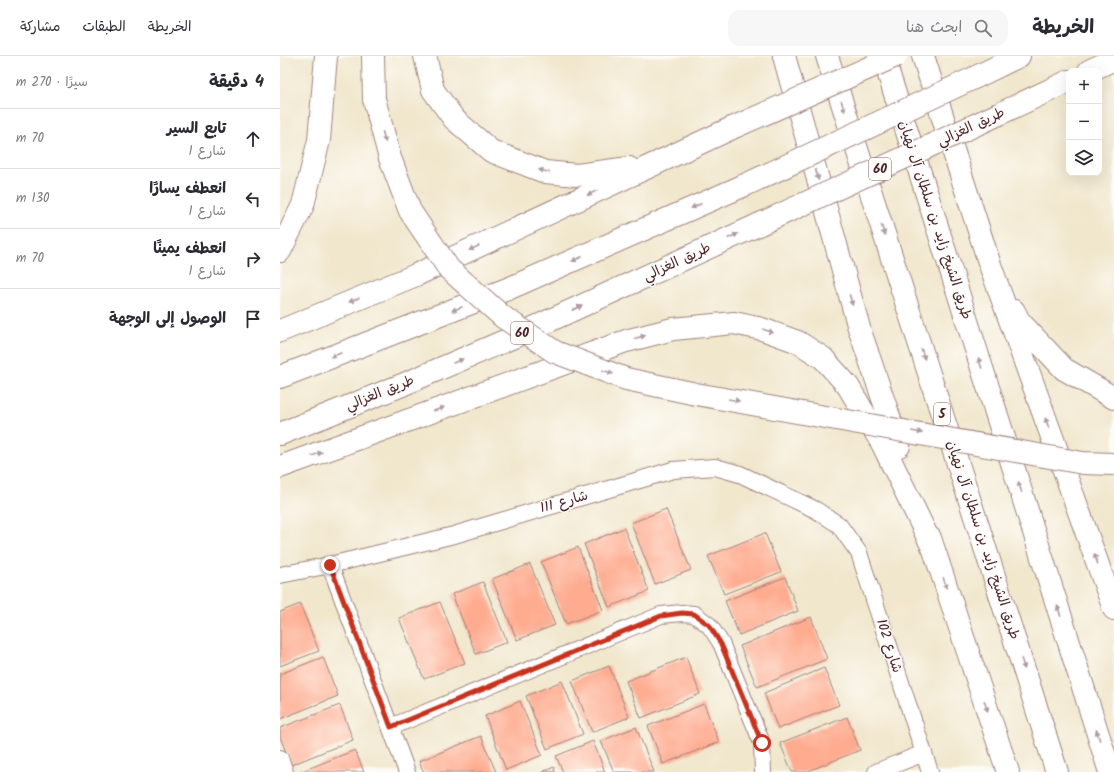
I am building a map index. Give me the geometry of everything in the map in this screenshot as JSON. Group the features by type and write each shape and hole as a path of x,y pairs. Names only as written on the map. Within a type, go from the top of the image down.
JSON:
{"highway":[{"path":"280,251 303,205 319,140 326,56"},
{"path":"374,56 374,99 390,158 410,211 449,269 503,317 555,352 626,378 696,394 1084,463 1114,464"},
{"path":"425,56 433,90 454,119 491,151 545,172 577,176 652,164"},
{"path":"784,56 859,328 1008,772"},
{"name":"طريق الشيخ زايد بن سلطان آل نهيان","path":"827,56 1057,772"},
{"name":"طريق الشيخ زايد بن سلطان آل نهيان","path":"883,56 1110,772"},
{"path":"280,331 416,275 652,164 896,56"},
{"path":"923,56 989,262 1114,609"},
{"path":"280,377 510,288 745,185 1019,56"},
{"path":"1095,68 1114,59"},
{"name":"طريق الغزالي","path":"280,434 402,385 516,336 1066,82"},
{"path":"989,262 1019,321 1064,369 1114,398"},
{"path":"280,467 626,341 673,329 734,323 762,329 798,342 823,358 848,386 883,445 934,550"}],"street":[{"name":"شارع 111","path":"280,575 330,565 454,535 673,470 715,467 740,474 816,510 839,524"},
{"name":"شارع 102","path":"839,524 859,553 930,772"},
{"path":"330,565 407,772"},
{"path":"391,727 661,616 682,613 694,614 709,625 721,644 762,743 763,772"},
{"path":"876,772 924,753"},
{"path":"280,758 285,772"}],"building":[{"path":"666,509 691,570 655,584 631,523"},
{"path":"624,528 649,591 609,607 584,544"},
{"path":"765,533 781,572 724,594 708,556"},
{"path":"578,547 603,610 566,624 541,562"},
{"path":"530,564 555,625 517,640 492,579"},
{"path":"785,577 798,611 739,635 725,601"},
{"path":"483,582 507,642 476,654 452,594"},
{"path":"440,602 465,663 424,679 399,618"},
{"path":"300,604 319,651 280,666 280,612"},
{"path":"811,617 827,659 757,687 740,646"},
{"path":"323,657 338,696 280,719 280,674"},
{"path":"686,657 700,694 641,718 626,681"},
{"path":"609,666 629,717 592,732 572,681"},
{"path":"824,668 839,705 778,729 764,693"},
{"path":"562,681 583,734 547,749 526,696"},
{"path":"520,701 542,755 506,770 485,716"},
{"path":"704,704 719,742 663,764 648,726"},
{"path":"340,705 353,740 291,765 280,737 280,728"},
{"path":"847,717 860,750 806,772 792,772 780,743"},
{"path":"636,727 654,772 614,772 601,741"},
{"path":"481,736 496,772 423,772 419,761"},
{"path":"593,741 605,772 563,772 556,756"},
{"path":"355,750 364,772 300,772"},
{"path":"554,767 555,772 542,772"}],"route":[{"path":"330,565 391,727 661,616 682,613 694,614 709,625 721,644 762,743"}]}
